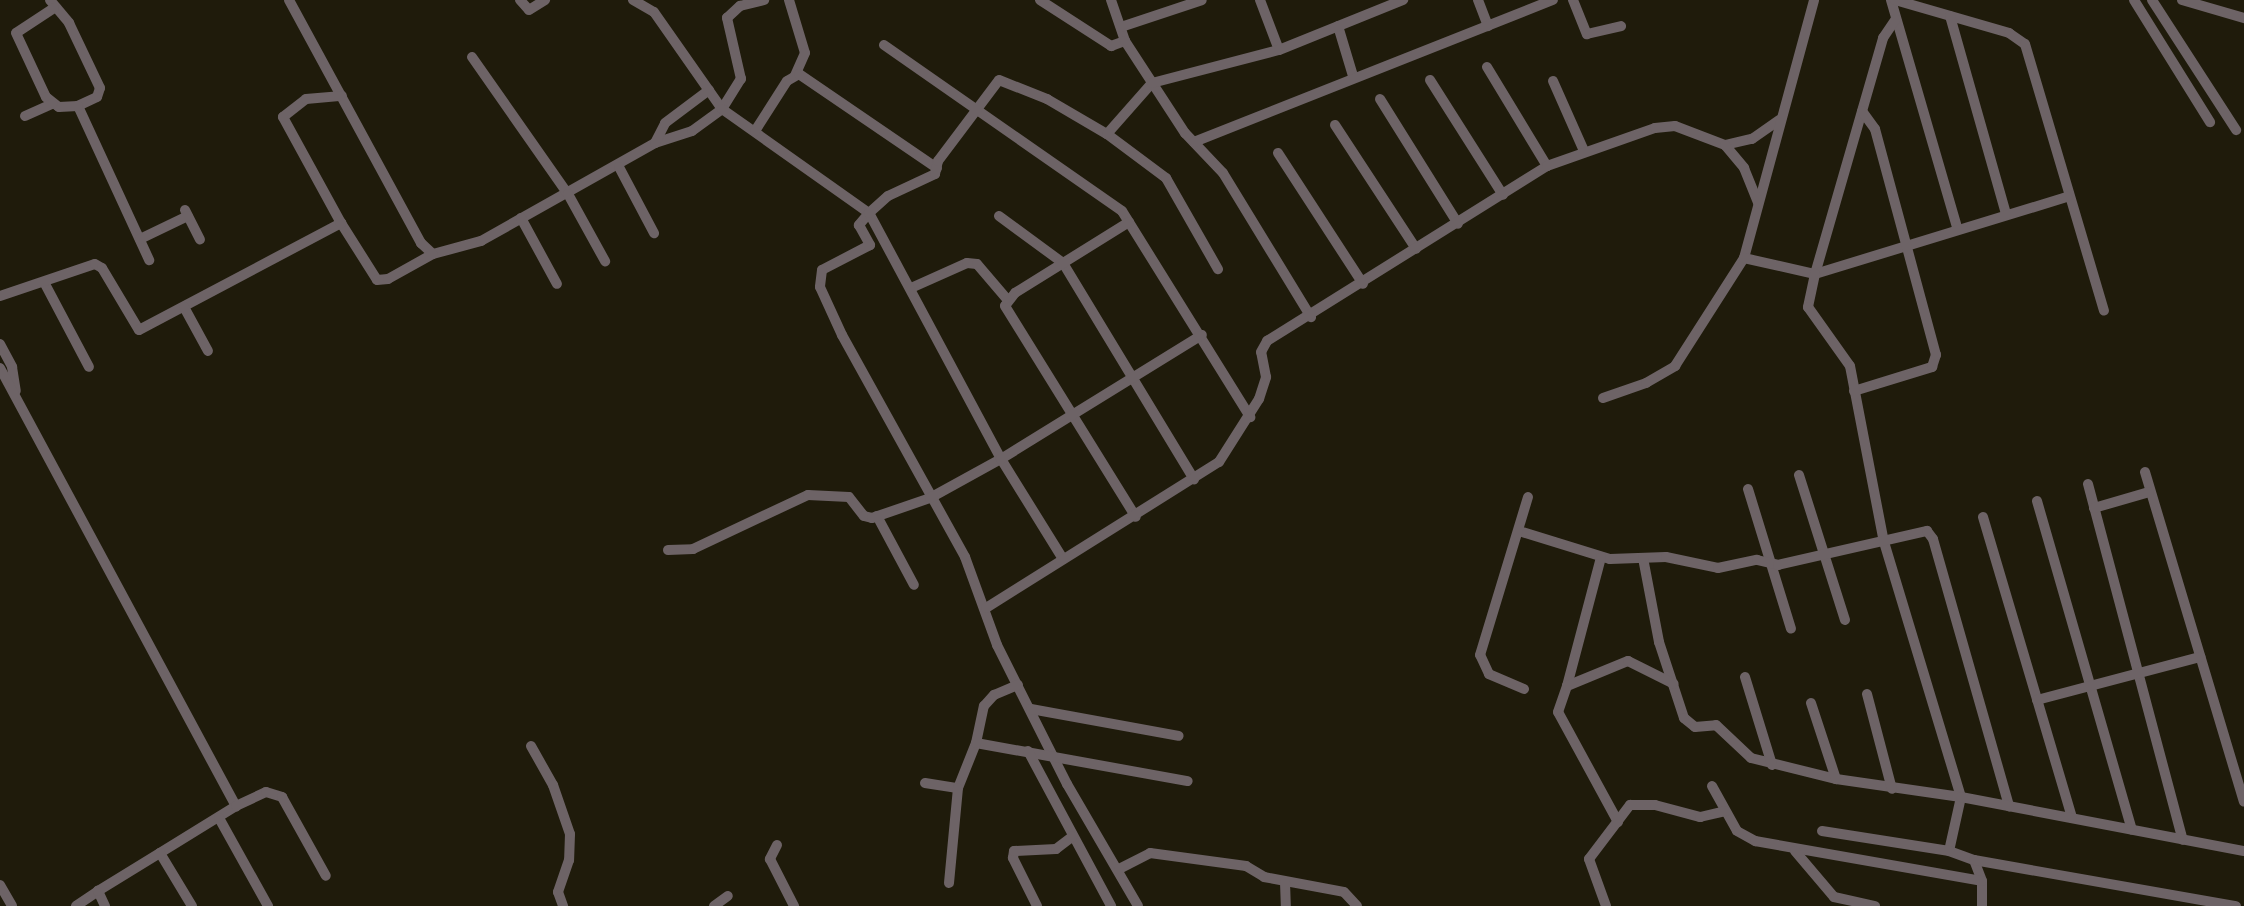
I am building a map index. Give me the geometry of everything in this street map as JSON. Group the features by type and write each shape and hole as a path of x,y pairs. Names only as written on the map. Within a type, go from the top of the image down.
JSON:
{"street":[{"path":"289,0 421,243 433,254"},
{"path":"520,0 529,10 545,0"},
{"path":"633,0 653,12 685,52 722,109 869,213 1001,458 1063,559"},
{"path":"645,9 654,0"},
{"path":"342,96 306,99 283,117 341,222 377,280 388,279 433,254 481,240 619,167 655,143 692,131 722,109 741,79 727,18 740,6 764,0"},
{"path":"755,131 795,75 805,53 789,0"},
{"path":"1040,0 1111,46 1125,41"},
{"path":"1111,0 1125,41 1194,142 1223,173 1311,317"},
{"path":"1121,26 1178,4 1202,0"},
{"path":"1260,0 1279,50"},
{"path":"1107,135 1152,83 1279,50 1383,4 1404,0"},
{"path":"1478,0 1488,26"},
{"path":"1194,142 1353,76 1553,0"},
{"path":"1573,0 1587,34 1621,26"},
{"path":"1603,398 1646,383 1675,366 1744,258 1779,120 1814,0"},
{"path":"1957,227 1896,19 1893,0 2015,35 2025,44 2067,197 2104,311"},
{"path":"2134,0 2210,122"},
{"path":"2152,0 2236,130"},
{"path":"2182,0 2244,18"},
{"path":"25,116 51,104 79,106 97,97 100,88 69,23 52,4 16,33 51,104"},
{"path":"1950,16 2006,214"},
{"path":"1896,19 1884,38 1815,274 1808,307 1846,354 1884,542 1961,797 1949,851"},
{"path":"1338,26 1353,76"},
{"path":"884,45 1112,202 1129,222 1202,335 1250,417"},
{"path":"472,57 568,194 606,261"},
{"path":"1487,68 1547,166"},
{"path":"795,75 802,75 937,168"},
{"path":"1138,906 1054,755 997,645 986,608 965,557 930,498 820,287 822,270 870,245 859,225 888,196 935,174 975,110 999,80 1047,99 1107,135 1166,178 1219,269"},
{"path":"1430,80 1503,195"},
{"path":"1553,80 1584,151"},
{"path":"655,143 665,123 709,90"},
{"path":"1380,99 1458,224"},
{"path":"79,106 149,260"},
{"path":"1854,391 1925,370 1936,360 1874,129 1862,111"},
{"path":"986,608 1136,517 1219,462 1250,417 1266,377 1264,346 1547,166 1584,151 1666,126 1726,145 1752,139 1779,120"},
{"path":"1335,125 1416,249"},
{"path":"1726,145 1744,168 1758,203"},
{"path":"1279,153 1363,284"},
{"path":"619,167 654,233"},
{"path":"1744,258 1815,274 1957,227 2067,197"},
{"path":"140,239 186,213 200,239"},
{"path":"999,216 1063,263 1134,376 1194,479"},
{"path":"521,218 557,284"},
{"path":"0,296 94,264 102,268 136,330 341,222"},
{"path":"1006,298 1129,222"},
{"path":"911,288 967,263 977,264 1006,298 1008,316 1136,517"},
{"path":"44,282 89,367"},
{"path":"184,307 208,352"},
{"path":"668,550 693,549 808,495 849,497 864,516 877,516 930,498 1001,458 1202,335"},
{"path":"0,344 12,367 17,398"},
{"path":"0,368 71,494 114,586 236,806"},
{"path":"2145,472 2244,801"},
{"path":"1800,475 1845,620"},
{"path":"2088,484 2183,840"},
{"path":"1748,489 1791,629"},
{"path":"2094,508 2149,492"},
{"path":"1524,689 1489,674 1480,655 1528,497"},
{"path":"2037,501 2088,689 2132,830"},
{"path":"877,516 914,585"},
{"path":"1983,517 2072,818"},
{"path":"1519,531 1601,557 1666,557 1718,568 1757,561 1773,566 1922,532 1931,534 2009,806"},
{"path":"1601,557 1558,712 1618,822"},
{"path":"1643,558 1658,635 1688,724 1716,724 1751,758 1836,779 1961,797 2244,851"},
{"path":"2037,700 2088,689 2200,657"},
{"path":"1567,687 1628,661 1674,684"},
{"path":"1745,677 1772,765"},
{"path":"949,883 958,788 976,743 984,706 994,695 1017,685"},
{"path":"1867,694 1892,789"},
{"path":"1811,703 1836,779"},
{"path":"1031,709 1179,736"},
{"path":"976,743 1188,781"},
{"path":"531,746 553,785 570,834 569,860 558,892 563,906"},
{"path":"1028,751 1111,906"},
{"path":"925,783 958,788"},
{"path":"1712,786 1725,811 1746,837 1795,851 1982,881"},
{"path":"76,906 236,806 266,792 282,797 326,876"},
{"path":"1606,906 1589,859 1626,808 1638,803 1700,817 1725,811"},
{"path":"219,818 268,906"},
{"path":"1822,831 1949,851 1974,860 2236,906"},
{"path":"1037,906 1013,858 1014,851 1056,849 1073,836"},
{"path":"777,845 770,859 794,906"},
{"path":"1795,851 1834,897 1875,906"},
{"path":"160,853 192,906"},
{"path":"1119,869 1150,853 1247,866 1285,882 1344,892 1357,906"},
{"path":"1974,860 1982,881 1982,906"},
{"path":"1285,882 1286,906"},
{"path":"0,885 12,906"},
{"path":"98,891 105,906"},
{"path":"714,906 728,895"},
{"path":"2243,906 2244,900"}]}
